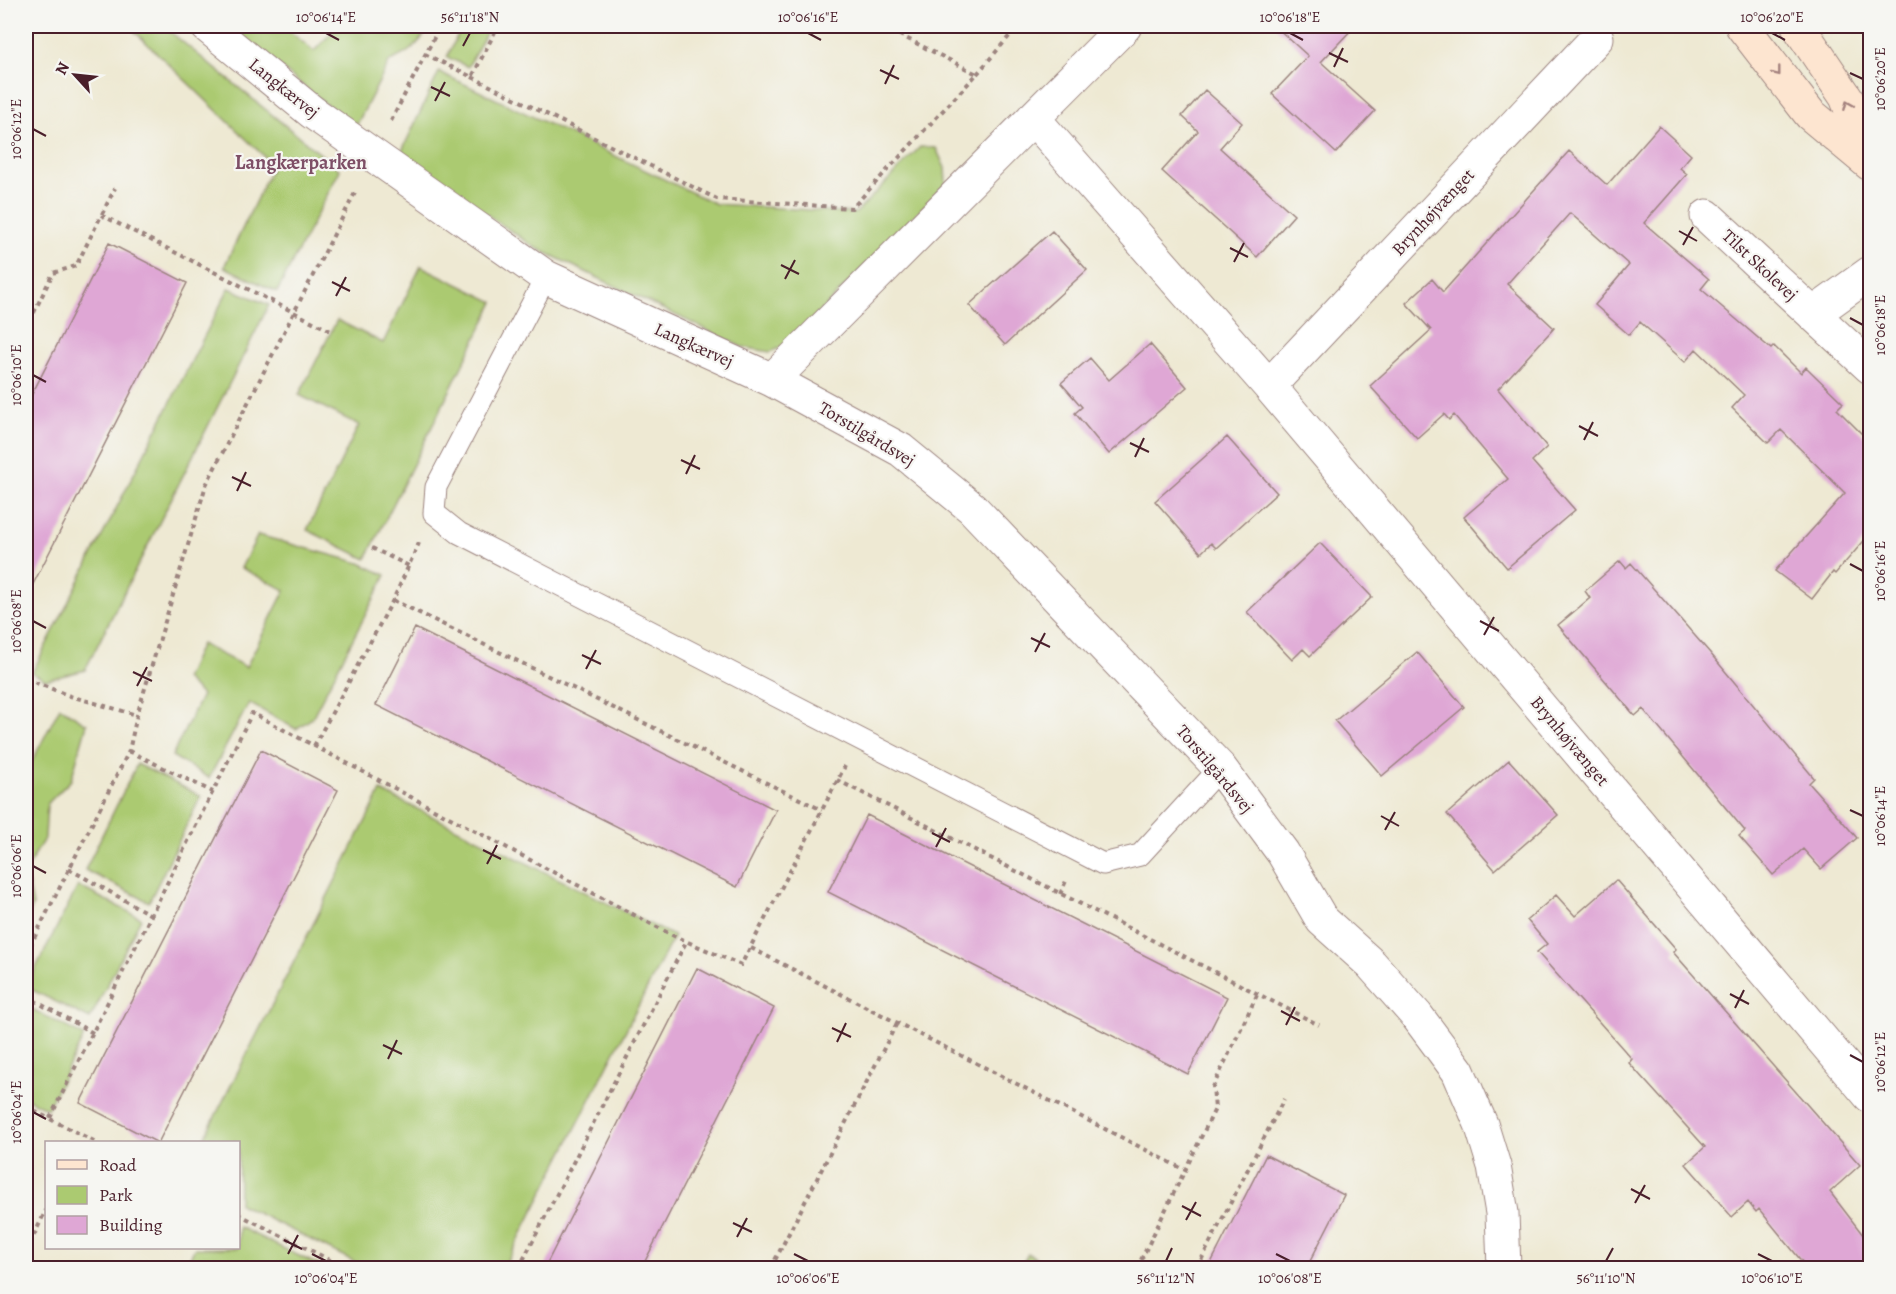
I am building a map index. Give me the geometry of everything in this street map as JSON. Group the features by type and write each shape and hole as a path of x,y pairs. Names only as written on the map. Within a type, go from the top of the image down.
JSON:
{"street":[{"name":"Langkærvej","path":"207,26 312,112 546,277 772,380"},
{"path":"772,380 1125,26"},
{"path":"1742,26 1810,114 1870,161"},
{"path":"1798,26 1845,97 1870,161"},
{"name":"Brynhøjvænget","path":"1269,386 1597,38"},
{"name":"Brynhøjvænget","path":"1033,118 1269,386 1870,1096"},
{"name":"Tilst Skolevej","path":"1707,216 1870,368"},
{"name":"Tilst Skolevej","path":"1813,314 1870,273"},
{"name":"Torstilgårdsvej","path":"772,380 902,450 972,508 1220,768 1283,853 1322,920 1371,964 1417,1016 1458,1071 1481,1124 1494,1166 1502,1213 1504,1269"}],"lane":[{"path":"546,277 436,487 434,513 459,534 1103,864 1140,855 1220,768"}],"path":[{"path":"26,954 129,751 137,715 206,485 440,26"},
{"path":"472,77 498,26"},
{"path":"882,26 977,74"},
{"path":"425,54 717,198 852,208 977,74 1018,26"},
{"path":"26,329 53,273 76,266 115,188"},
{"path":"101,215 331,331"},
{"path":"314,746 393,600 434,513"},
{"path":"372,548 409,566"},
{"path":"393,600 822,810"},
{"path":"26,679 70,696 137,715"},
{"path":"50,1118 252,713 686,942 741,965 859,739"},
{"path":"129,751 213,792"},
{"path":"837,780 1319,1025"},
{"path":"69,869 151,915"},
{"path":"519,1269 686,942"},
{"path":"751,948 1187,1171"},
{"path":"1137,1269 1187,1171 1215,1109 1213,1087 1257,995"},
{"path":"26,996 93,1033"},
{"path":"771,1269 897,1023"},
{"path":"1197,1269 1284,1099"},
{"path":"26,1107 92,1141"},
{"path":"81,1141 83,1136"},
{"path":"26,1252 45,1212"},
{"path":"240,1215 346,1269"}],"green space":[{"path":"129,26 163,26 340,170 277,292 224,267 273,165"},
{"path":"230,26 283,26 314,51 338,26 430,26 413,47 390,61 355,128"},
{"path":"462,26 490,26 468,67 447,57"},
{"path":"439,72 716,204 856,213 920,147 936,148 945,168 946,184 787,345 770,352 742,347 536,248 400,155"},
{"path":"421,266 494,302 366,559 307,530 359,425 299,395 337,320 383,343"},
{"path":"229,288 269,305 85,670 46,680 32,673"},
{"path":"258,535 360,563 386,575 312,718 296,729 249,703 209,778 172,756 202,695 185,679 201,644 246,667 285,590 241,568"},
{"path":"60,707 87,724 71,780 47,804 45,837 26,870 26,773"},
{"path":"137,764 201,796 149,902 85,870"},
{"path":"381,791 674,936 504,1268 367,1268 240,1204 240,1141 203,1141"},
{"path":"26,874 33,906 26,921"},
{"path":"78,886 141,918 90,1019 26,987"},
{"path":"26,1006 84,1036 47,1109 26,1098"},
{"path":"240,1227 324,1268 184,1268 194,1249 240,1249"},
{"path":"1028,1254 1057,1268 1020,1268"}],"building":[{"path":"1275,26 1355,26 1321,62 1375,111 1336,153 1272,94 1308,56"},
{"path":"1205,90 1242,123 1220,148 1294,215 1257,257 1162,171 1198,131 1182,116"},
{"path":"1659,126 1691,155 1680,168 1687,174 1644,223 1709,279 1701,289 1771,349 1774,346 1801,373 1806,367 1843,403 1837,409 1870,442 1870,534 1835,574 1833,572 1812,599 1775,571 1845,493 1781,430 1768,443 1732,408 1744,395 1696,349 1685,362 1640,322 1629,335 1595,305 1629,265 1570,213 1507,284 1554,328 1498,389 1547,447 1532,461 1575,510 1507,568 1464,517 1508,479 1454,415 1449,420 1444,414 1417,438 1370,386 1431,330 1406,303 1432,279 1443,292 1569,151 1607,185"},
{"path":"1052,231 1087,270 1005,345 969,305"},
{"path":"109,243 187,283 26,598 26,406"},
{"path":"1150,344 1187,387 1109,454 1075,413 1082,407 1061,383 1090,358 1109,380"},
{"path":"1227,437 1277,493 1216,548 1211,543 1201,553 1155,501"},
{"path":"1320,543 1372,597 1310,656 1303,649 1292,660 1247,612"},
{"path":"1620,561 1626,568 1631,563 1710,653 1814,778 1809,783 1857,838 1821,869 1803,849 1773,875 1739,836 1745,831 1643,709 1635,716 1558,625 1590,598 1585,591"},
{"path":"415,628 776,810 737,887 376,705"},
{"path":"1417,652 1464,707 1382,776 1335,721"},
{"path":"261,750 338,790 159,1141 154,1141 80,1103"},
{"path":"1509,760 1558,815 1495,870 1447,814"},
{"path":"867,815 1227,997 1188,1074 828,892"},
{"path":"1616,880 1676,949 1673,952 1860,1165 1830,1192 1870,1244 1870,1269 1808,1269 1759,1209 1756,1212 1748,1202 1732,1217 1686,1164 1705,1147 1629,1063 1632,1059 1537,952 1547,944 1527,920 1556,895 1575,916"},
{"path":"697,968 774,1008 641,1269 544,1269"},
{"path":"1266,1155 1344,1195 1306,1269 1208,1269"}],"district":[{"name":"Langkærparken","path":"301,162"}]}
